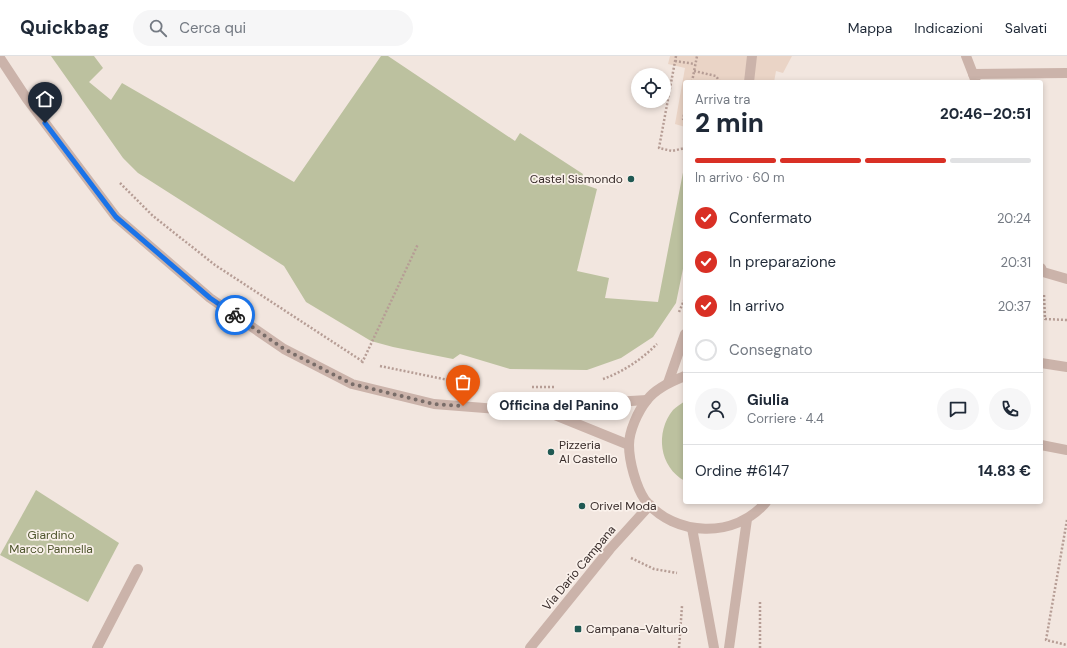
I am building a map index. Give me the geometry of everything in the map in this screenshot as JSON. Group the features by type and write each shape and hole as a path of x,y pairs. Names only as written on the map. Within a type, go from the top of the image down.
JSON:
{"street":[{"path":"749,80 752,56"},
{"path":"966,56 975,78 1067,73"},
{"path":"0,58 27,99 116,217 210,298 284,349 352,384 427,402 550,413 629,445"},
{"path":"1043,270 1067,279"},
{"path":"668,383 683,340"},
{"path":"1043,363 1067,367"},
{"path":"683,377 668,383 647,400 633,426 629,445 635,482 650,505 674,522 692,528 711,529 730,526 747,519 764,504"},
{"path":"550,413 582,404 647,400"},
{"path":"1043,445 1067,450"},
{"name":"Via Dario Campana","path":"530,648 610,549 650,505"},
{"path":"729,648 747,519"},
{"path":"692,528 714,648"},
{"path":"97,648 138,569"}],"path":[{"path":"676,56 659,148 672,151 683,148"},
{"path":"692,80 697,56"},
{"path":"675,61 695,64"},
{"path":"694,72 716,76 719,80"},
{"path":"116,179 153,216 215,265 362,362 370,364"},
{"path":"365,354 418,244"},
{"path":"1043,286 1045,318 1067,320"},
{"path":"677,316 683,305"},
{"path":"601,379 614,375 644,356 660,341"},
{"path":"378,365 459,382"},
{"path":"524,388 559,386"},
{"path":"1067,520 1046,640 1067,645"},
{"path":"629,558 654,569 684,574"},
{"path":"760,598 760,648"},
{"path":"679,648 682,603"}],"green space":[{"path":"51,56 94,56 103,68 89,82 111,100 122,83 294,182 381,56 388,56 515,141 520,133 583,174 580,183 597,189 577,271 609,278 605,298 658,302 683,172 683,269 676,303 653,337 621,358 587,370 510,369 460,354 453,359 393,347 371,341 306,302 284,266 138,173 123,158"},
{"path":"683,402 683,480 676,475 670,467 662,448 664,428 667,419 673,410"},
{"name":"Giardino Marco Pannella","path":"36,490 119,543 88,602 0,555"}],"shaded area":[{"path":"670,56 792,56 783,73 776,71 774,80 683,80 683,126 675,124 685,68 668,64"}],"way so far":[{"path":"235,315 284,349 352,384 434,404 463,406"}],"place":[{"name":"Castel Sismondo","path":"631,179"},
{"name":"Officina del Panino","path":"463,406"},
{"name":"Pizzeria Al Castello","path":"551,452"},
{"name":"Orivel Moda","path":"582,506"},
{"name":"Campana-Valturio","path":"578,629"}],"route":[{"path":"45,123 116,217 210,298 235,315"}]}
